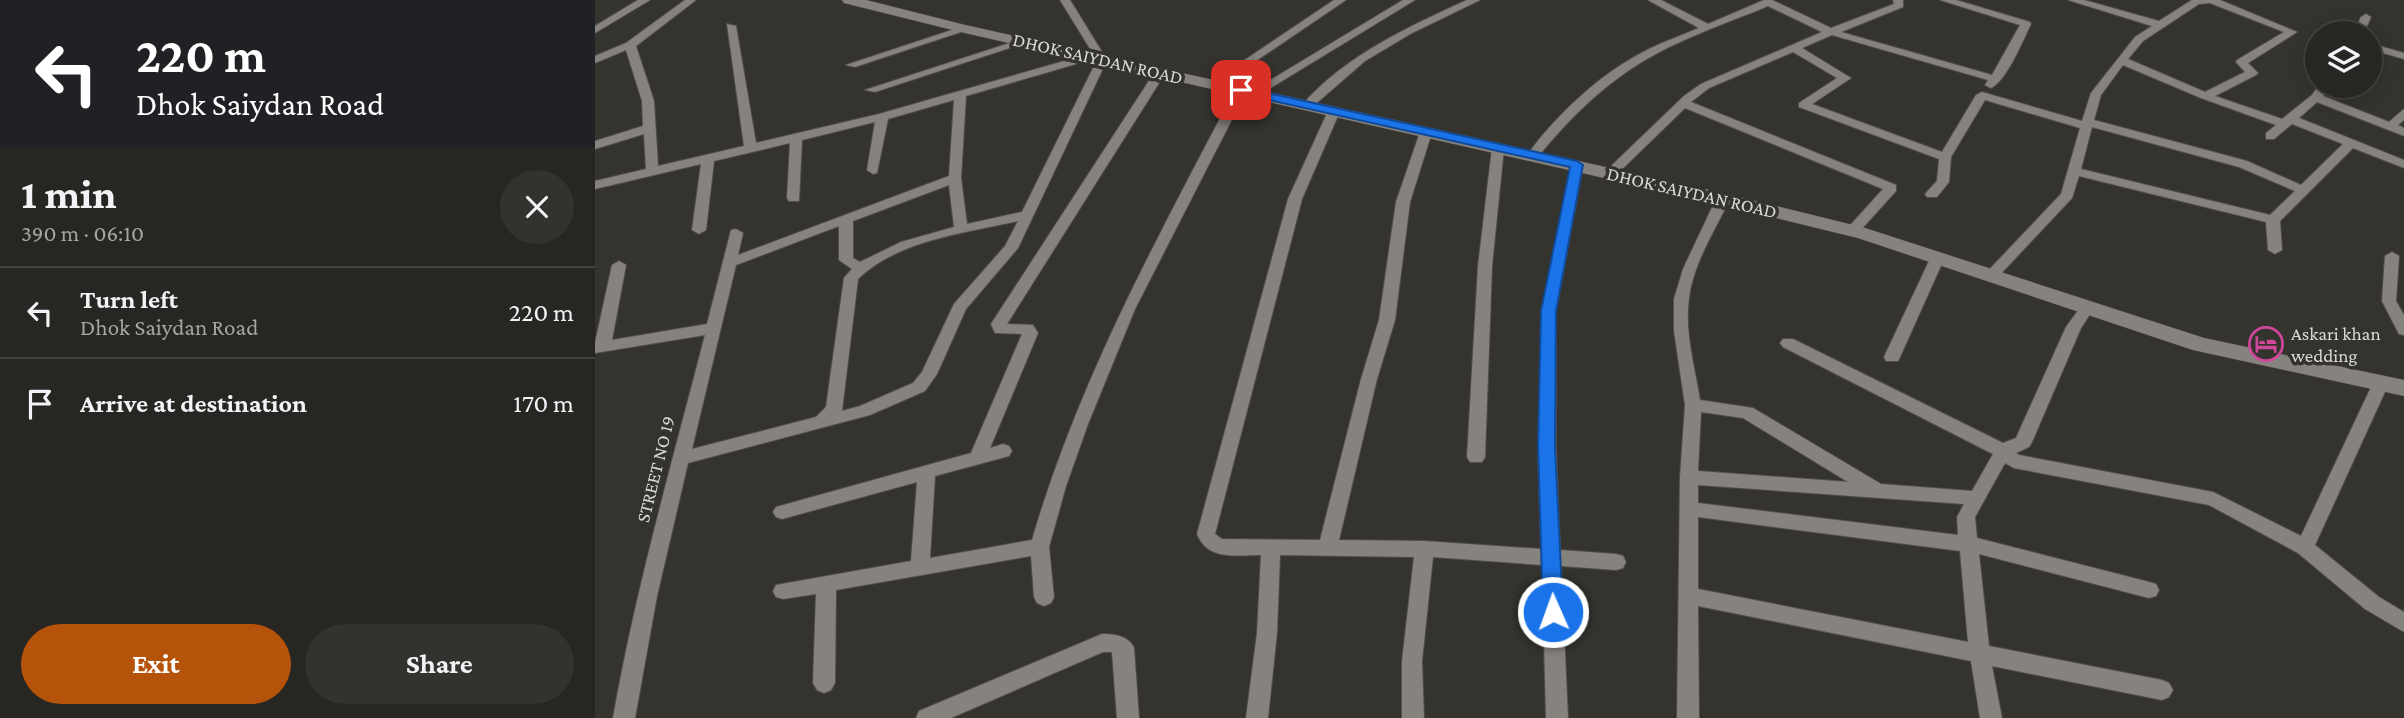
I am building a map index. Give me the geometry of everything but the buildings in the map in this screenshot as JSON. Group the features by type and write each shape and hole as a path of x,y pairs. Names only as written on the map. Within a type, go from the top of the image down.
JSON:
{"main road":[{"name":"DHOK SAIYDAN ROAD","path":"856,1 965,29 1723,199 1851,231 2201,345 2404,388"}],"street":[{"path":"595,30 645,0"},
{"path":"595,60 630,45 691,0"},
{"path":"1065,0 1096,58"},
{"path":"1215,84 1341,0"},
{"path":"1044,597 1040,547 1062,473 1128,309 1248,92 1411,0"},
{"path":"1308,105 1361,59 1408,31 1475,0"},
{"path":"1653,0 1708,28"},
{"path":"1932,194 1943,182 1945,158 1982,95 1996,79 2026,24 1945,0"},
{"path":"2073,0 2160,25"},
{"path":"1990,277 2067,195 2095,95 2139,39 2197,1 2211,0 2292,32 2241,62 2252,73 2205,96"},
{"path":"1611,173 1684,103 1723,77 1899,5 1898,1"},
{"path":"1533,155 1592,92 1651,52 1768,2 1831,32 1996,79"},
{"path":"2364,21 2366,17"},
{"path":"731,26 750,146"},
{"path":"851,65 965,29"},
{"path":"871,90 1023,41"},
{"path":"630,45 648,101 652,170"},
{"path":"1794,48 1845,78 1803,105 1945,158"},
{"path":"2382,50 2404,56"},
{"path":"595,186 750,146 882,117 1096,58"},
{"path":"678,459 823,419 864,411 919,387 929,374 959,307 1011,248 1096,58"},
{"path":"2121,60 2205,96 2287,121 2404,164"},
{"path":"978,457 1030,333 1028,328 1000,329 999,324 1160,72"},
{"path":"1982,95 2243,164 2305,191"},
{"path":"960,96 955,178 961,230"},
{"path":"2270,136 2315,98"},
{"path":"2318,98 2404,132"},
{"path":"1684,103 1891,188 1851,231"},
{"path":"1334,111 1295,199 1206,534 1209,541 1219,547 1424,549 1616,562"},
{"path":"2390,127 2404,113"},
{"path":"873,170 882,117"},
{"path":"595,145 649,128"},
{"path":"1328,546 1369,379 1387,320 1403,202 1426,132"},
{"path":"794,198 796,136"},
{"path":"2273,220 2351,143"},
{"path":"1476,457 1485,266 1498,148"},
{"path":"699,230 708,157"},
{"path":"1557,718 1547,447 1549,311 1577,165"},
{"path":"2075,171 2273,220"},
{"path":"729,263 955,178"},
{"path":"1688,718 1689,477 1693,405 1682,331 1681,299 1690,269 1723,199"},
{"path":"823,419 834,410 851,278 858,267 870,259 961,230 1027,215"},
{"path":"846,219 846,260 858,267"},
{"path":"2273,220 2275,250"},
{"name":"STREET NO 19","path":"624,718 646,592 736,233"},
{"path":"2392,256 2389,301 2404,330"},
{"path":"1892,357 1937,259"},
{"path":"619,265 599,348 711,329"},
{"path":"1990,718 1980,655 1966,517 2003,451 2023,442 2038,414 2074,327 2087,308"},
{"path":"1789,343 2003,451 2014,461 2213,499 2305,547 2372,603 2404,623"},
{"path":"2305,547 2381,383"},
{"path":"1693,405 1747,412 1878,491"},
{"path":"782,512 1003,451"},
{"path":"920,567 927,471"},
{"path":"1689,477 1975,498"},
{"path":"1689,509 1969,544 2149,590"},
{"path":"1257,718 1267,633 1271,546"},
{"path":"783,591 1040,547"},
{"path":"1413,718 1412,661 1424,549"},
{"path":"824,683 826,584"},
{"path":"1689,596 2162,690"},
{"path":"927,718 1102,643 1114,643 1124,648 1128,718"}],"place":[{"name":"Askari khan wedding","path":"2266,344"}],"route":[{"path":"1241,90 1577,165 1549,311 1547,447 1553,612"}]}
